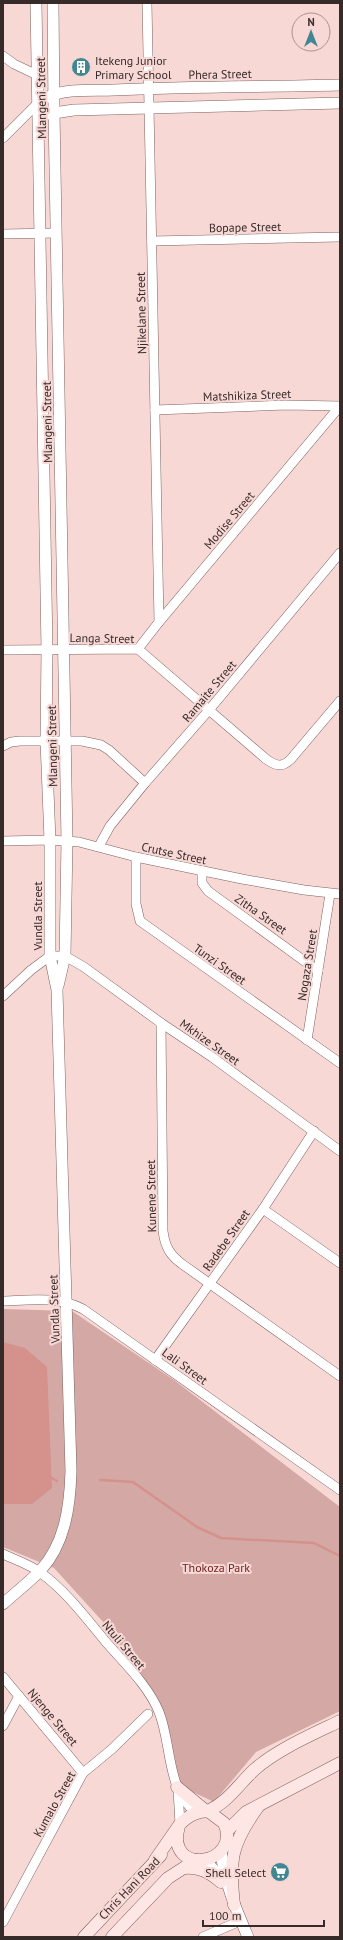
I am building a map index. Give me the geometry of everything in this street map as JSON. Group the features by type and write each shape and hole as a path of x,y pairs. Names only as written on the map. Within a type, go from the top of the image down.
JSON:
{"main road":[{"path":"155,1860 188,1816 203,1812 221,1804 255,1770 278,1754 340,1721"},
{"path":"180,1825 176,1842 179,1850 184,1856 200,1860 214,1858 241,1815 340,1763"},
{"path":"177,1787 203,1812 222,1820 225,1841"},
{"path":"234,1905 231,1872 233,1854 242,1831 257,1806"},
{"name":"Chris Hani Road","path":"84,1937 155,1860 176,1842"},
{"name":"Chris Hani Road","path":"112,1937 168,1878 179,1870 200,1860"},
{"path":"179,1870 190,1868 199,1869 208,1872 221,1882"}],"street":[{"name":"Mlangeni Street","path":"36,3 47,650 46,741 50,840"},
{"name":"Mlangeni Street","path":"53,3 64,650 64,740 67,841"},
{"name":"Njikelane Street","path":"147,3 159,622"},
{"path":"3,56 18,66 37,75"},
{"name":"Phera Street","path":"54,95 148,88 340,85"},
{"path":"3,136 18,124 38,103 54,95"},
{"path":"18,124 38,116 54,112 74,110 340,103"},
{"path":"3,234 56,233"},
{"name":"Bopape Street","path":"152,241 340,236"},
{"name":"Matshikiza Street","path":"155,410 286,405 340,406"},
{"name":"Modise Street","path":"138,649 340,406"},
{"name":"Ramaite Street","path":"99,846 110,826 145,783 209,710 340,553"},
{"name":"Langa Street","path":"3,650 138,649 266,759 279,766 286,764 291,759 340,701"},
{"path":"3,746 11,742 20,741 64,740 92,742 109,750 145,783"},
{"name":"Crutse Street","path":"3,841 50,840 99,846 136,857 202,871 330,894 340,894"},
{"name":"Vundla Street","path":"3,1604 40,1571 47,1562 60,1537 69,1507 71,1424 57,990 50,956 50,840"},
{"name":"Vundla Street","path":"57,990 64,956 67,841"},
{"name":"Tunzi Street","path":"136,857 136,904 140,921 340,1062"},
{"name":"Zitha Street","path":"202,871 202,883 208,891 318,971"},
{"name":"Nogaza Street","path":"307,1040 330,894"},
{"path":"3,996 31,970 50,956 64,956"},
{"name":"Mkhize Street","path":"64,956 84,967 161,1023 212,1057 340,1151"},
{"name":"Kunene Street","path":"161,1023 164,1242 174,1257 340,1376"},
{"name":"Radebe Street","path":"155,1360 262,1209 314,1131"},
{"path":"330,1144 340,1140"},
{"path":"262,1209 340,1263"},
{"name":"Lali Street","path":"3,1300 67,1301 92,1314 340,1490"},
{"name":"Ntuli Street","path":"3,1554 40,1571 80,1611 150,1695 163,1722 177,1787 180,1825"},
{"name":"Njenge Street","path":"3,1676 83,1774"},
{"path":"3,1726 19,1696"},
{"name":"Kumalo Street","path":"3,1922 83,1774 148,1714"},
{"path":"225,1841 224,1872 234,1905 248,1937"},
{"path":"200,1860 213,1869 234,1905"},
{"path":"203,1937 240,1921"}],"green space":[{"name":"Thokoza Park","path":"3,1309 72,1311 174,1380 340,1507 340,1711 256,1752 214,1802 176,1784 148,1685 104,1623 54,1568 3,1547"}],"shaded area":[{"path":"3,1342 25,1348 47,1367 52,1488 32,1504 3,1504"}],"waterway":[{"path":"50,1477 57,1481"},
{"path":"100,1480 133,1482 197,1527 221,1538 314,1543 340,1556"}],"place":[{"name":"Itekeng Junior Primary School","path":"81,67"},
{"name":"Shell Select","path":"280,1872"}]}
